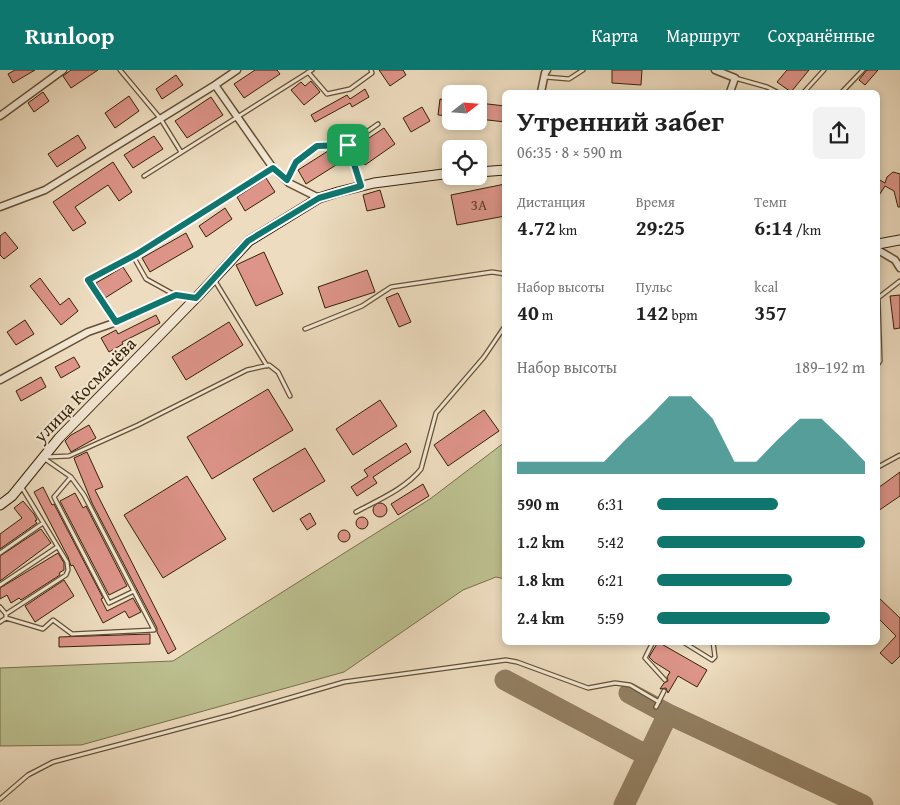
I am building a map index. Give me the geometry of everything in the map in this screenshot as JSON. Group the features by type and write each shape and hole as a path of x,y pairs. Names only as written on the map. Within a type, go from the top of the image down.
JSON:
{"main road":[{"path":"487,171 502,170"},
{"name":"улица Космачёва","path":"0,505 12,496 59,438 196,298 248,241 319,198 361,186 442,173"},
{"path":"880,244 900,240"}],"street":[{"path":"0,116 63,70"},
{"path":"0,207 45,190 216,85 237,70"},
{"path":"541,90 547,70"},
{"path":"715,70 735,78 731,90"},
{"path":"216,85 273,168 287,180 319,198"},
{"path":"880,251 895,260 900,268"},
{"path":"176,295 196,298"},
{"name":"улица Космачёва","path":"0,380 88,332 116,322 176,295"}],"lane":[{"path":"120,70 160,118 181,152"},
{"path":"144,176 310,71 327,94 350,89 372,73 371,70"},
{"path":"544,77 569,79 583,70"},
{"path":"807,90 824,70"},
{"path":"844,90 862,70"},
{"path":"735,78 773,90"},
{"path":"287,180 296,162 317,146 348,145 378,124"},
{"path":"348,145 361,186"},
{"path":"116,322 88,280 133,256 273,168"},
{"path":"133,256 146,279 176,295"},
{"path":"305,329 362,306 391,287 492,272 502,274"},
{"path":"214,279 267,366 278,372 290,396"},
{"path":"880,296 900,281"},
{"path":"356,512 389,495 416,476 421,468 436,412 484,357 502,330"},
{"path":"43,458 69,456 138,425 247,370 267,366"},
{"path":"880,466 900,455"},
{"path":"0,607 6,616 43,629 54,620 72,634 154,630 84,495 71,477 43,458"},
{"path":"71,477 54,497 109,603 134,590"},
{"path":"0,622 66,575 68,570 66,562 20,486"},
{"path":"0,553 43,523"},
{"path":"0,584 57,547"},
{"path":"652,645 645,658 665,680"},
{"path":"688,645 712,660 715,657 714,645"},
{"path":"0,799 28,775 53,762 231,715 344,682 506,660 588,688 623,683 659,702"},
{"path":"656,707 664,691"}],"green space":[{"path":"502,444 502,578 496,577 463,590 344,672 81,745 0,746 0,668 173,661 430,499"}],"building":[{"path":"15,70 35,70 13,83 8,74"},
{"path":"71,70 98,70 71,88 63,76"},
{"path":"255,70 277,70 280,74 244,98 234,84"},
{"path":"379,70 403,70 406,75 390,86"},
{"path":"612,70 642,70 641,85 612,83"},
{"path":"787,70 809,70 793,90 788,90 777,82"},
{"path":"867,70 878,70 865,85 859,80"},
{"path":"176,75 183,85 162,99 156,89"},
{"path":"311,81 320,92 304,105 291,90 301,82 305,86"},
{"path":"365,89 369,97 352,107 350,103 315,122 311,115 347,95 350,99"},
{"path":"43,92 49,101 34,112 28,103"},
{"path":"129,96 139,111 115,128 105,113"},
{"path":"211,97 223,115 187,138 175,121"},
{"path":"440,99 442,99 442,115 438,115"},
{"path":"488,104 502,106 502,122 488,120"},
{"path":"422,107 430,121 411,132 403,118"},
{"path":"384,128 395,144 365,165 354,148"},
{"path":"78,135 86,148 57,167 48,154"},
{"path":"154,136 163,149 133,168 124,155"},
{"path":"328,151 336,165 306,184 298,170"},
{"path":"113,162 132,192 119,201 108,185 75,207 86,223 73,231 53,202"},
{"path":"893,172 900,174 900,207 898,207 894,191 885,186 880,194 880,180 885,183 887,177"},
{"path":"266,178 275,192 245,211 237,197"},
{"path":"502,185 502,217 457,225 451,195"},
{"path":"380,190 385,207 367,211 363,195"},
{"path":"225,208 232,219 206,237 199,226"},
{"path":"5,232 18,248 4,259 0,255 0,236"},
{"path":"186,233 193,247 150,272 142,258"},
{"path":"264,252 283,294 256,306 236,265"},
{"path":"123,267 132,281 105,298 96,283"},
{"path":"367,270 375,292 325,308 318,287"},
{"path":"40,278 60,305 69,298 78,311 61,325 30,286"},
{"path":"398,293 411,322 399,327 386,298"},
{"path":"900,295 900,328 894,329 890,296"},
{"path":"156,315 160,323 122,342 123,344 109,352 101,338 116,330 118,334"},
{"path":"25,320 34,334 16,345 7,332"},
{"path":"229,322 243,345 186,380 172,357"},
{"path":"74,357 80,367 61,378 55,367"},
{"path":"41,377 46,387 21,401 16,391"},
{"path":"268,389 293,430 212,479 187,437"},
{"path":"380,400 397,426 353,455 336,429"},
{"path":"484,410 499,431 448,466 434,445"},
{"path":"89,425 96,438 71,452 65,441 71,435"},
{"path":"406,443 411,452 373,477 377,483 357,496 351,487 368,476 364,470"},
{"path":"305,448 325,481 273,512 253,479"},
{"path":"87,452 103,487 95,490 176,649 168,654 157,632 157,628 92,503 75,461 74,458"},
{"path":"900,472 900,496 880,510 880,487"},
{"path":"187,476 226,539 163,578 124,515"},
{"path":"423,484 429,496 398,515 391,504"},
{"path":"43,487 52,505 54,504 103,598 101,599 107,611 133,598 141,612 129,618 125,611 103,623 73,565 71,566 34,492"},
{"path":"75,493 83,508 86,506 127,586 109,595 60,501"},
{"path":"23,501 34,514 37,523 0,549 0,534 22,518 14,508"},
{"path":"380,503 385,505 387,510 385,515 380,517 375,515 373,510 375,505"},
{"path":"310,513 316,524 307,530 300,519"},
{"path":"360,517 364,517 368,523 364,529 360,529 356,525 356,521"},
{"path":"41,529 51,543 0,581 0,556"},
{"path":"342,530 346,530 350,536 346,542 342,542 338,538 338,534"},
{"path":"58,553 64,563 64,570 59,573 60,575 21,600 19,598 11,603 7,595 0,599 0,588"},
{"path":"64,580 74,596 35,622 25,606"},
{"path":"880,599 900,618 900,656 892,664 880,653 896,636 880,620"},
{"path":"150,634 150,644 59,647 59,637"},
{"path":"656,645 663,645 707,670 697,687 678,676 668,693 666,688 660,689 668,681 667,677 670,672 649,657"}],"taxiway":[{"path":"505,680 648,756"},
{"path":"624,805 668,714 629,693"},
{"path":"668,714 863,805"}],"route":[{"path":"348,145 361,186 319,198 248,241 196,298 176,295 116,322 88,280 137,254 273,168 287,180 296,162 317,146 348,145"}]}
